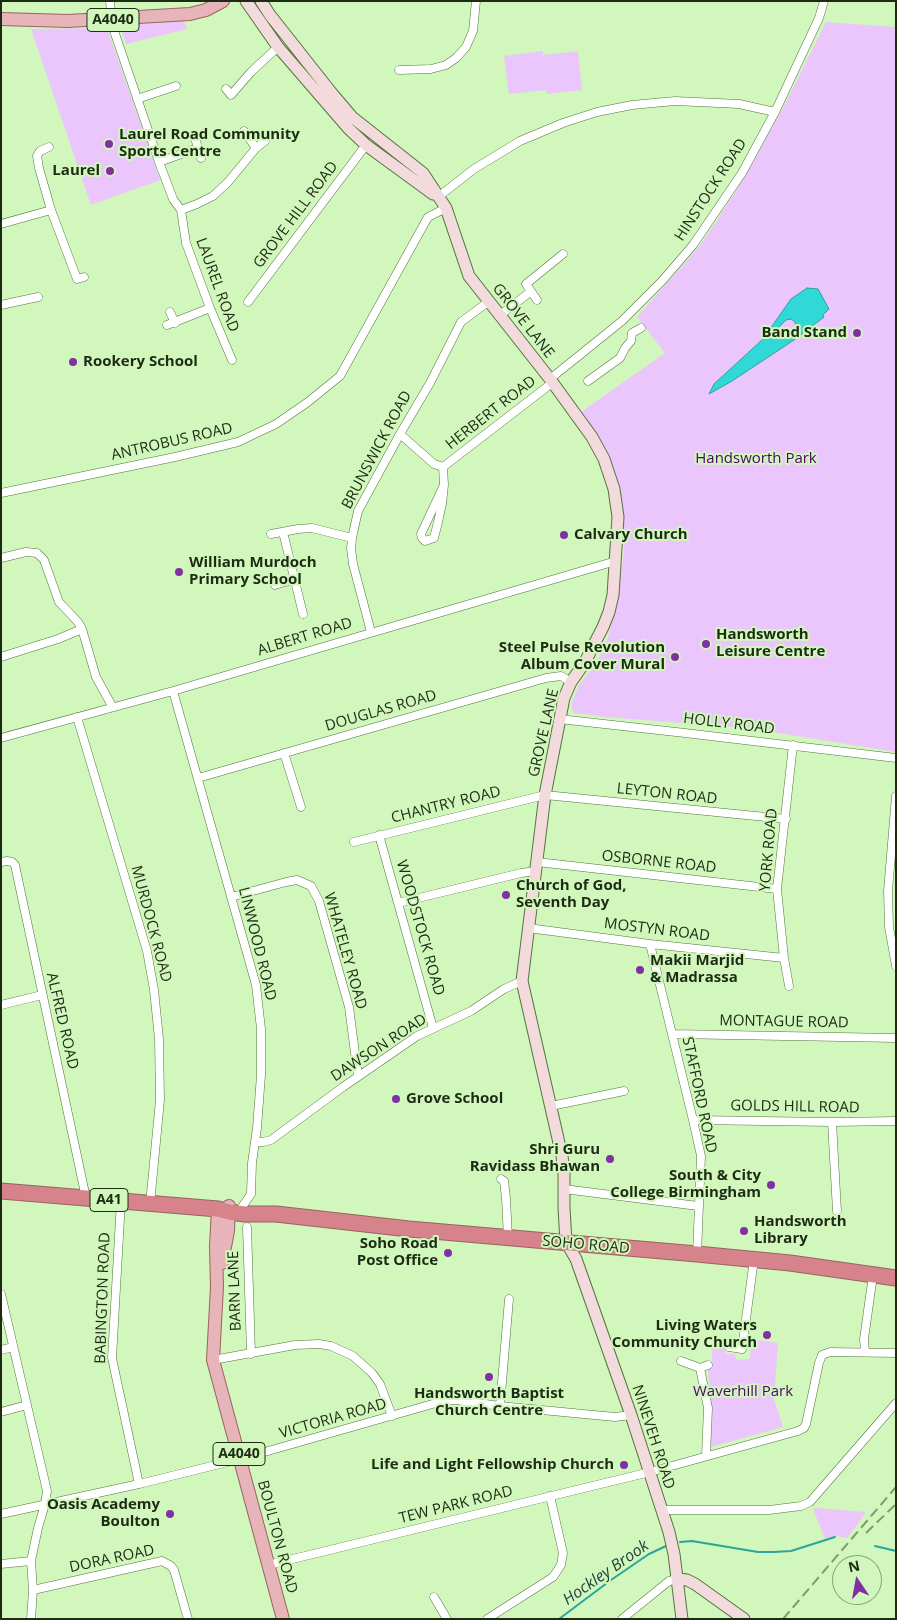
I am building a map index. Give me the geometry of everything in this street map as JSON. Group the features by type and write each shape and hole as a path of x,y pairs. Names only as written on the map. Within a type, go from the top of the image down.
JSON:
{"highway":[{"name":"SOHO ROAD","path":"1,1191 150,1204 229,1208 408,1229 697,1254 896,1278"}],"main road":[{"name":"A4040","path":"1,19 112,20 190,14 206,10 222,1"},
{"name":"BOULTON ROAD","path":"229,1208 216,1246 217,1286 214,1360 283,1619"}],"street":[{"name":"LAUREL ROAD","path":"110,1 112,20 138,99 173,198 180,210 186,243 232,360"},
{"name":"GROVE LANE","path":"246,1 278,47 348,128 366,145 438,198"},
{"name":"GROVE LANE","path":"261,1 330,91 352,116 423,173 446,208 469,276 592,437 609,472 614,489 618,517 613,595 609,612 595,644 564,698 559,719 545,795 522,981 562,1156 566,1242"},
{"path":"399,70 431,69 456,58 466,47 473,31 476,1"},
{"name":"HINSTOCK ROAD","path":"551,381 622,321 662,281 698,238 742,173 775,112 824,1"},
{"path":"226,88 231,94 278,47"},
{"path":"243,67 251,72"},
{"path":"138,99 176,85"},
{"path":"438,198 474,169 520,141 563,123 597,112 632,105 675,101 739,104 775,112"},
{"path":"244,131 256,148"},
{"path":"195,138 201,158"},
{"path":"180,210 213,196 228,182 256,148 265,141"},
{"name":"GROVE HILL ROAD","path":"248,302 366,145"},
{"path":"49,147 37,156 39,168 77,280 84,277"},
{"path":"160,162 198,148"},
{"name":"ANTROBUS ROAD","path":"1,494 238,442 276,424 308,402 340,376 428,217 446,208"},
{"path":"1,224 52,210"},
{"path":"537,300 526,284 563,254"},
{"path":"499,316 530,292"},
{"path":"1,305 38,297"},
{"name":"BRUNSWICK ROAD","path":"371,632 353,564 351,548 358,511 430,383 461,322 488,302"},
{"path":"170,312 171,324 210,308"},
{"path":"588,381 620,358 631,341 632,333 622,321"},
{"path":"632,333 641,328"},
{"name":"HERBERT ROAD","path":"400,434 434,464 443,467 551,381"},
{"path":"443,467 444,485 442,504 434,538 426,541 422,538 421,534 444,485"},
{"path":"271,534 298,528 312,528 352,538"},
{"path":"283,532 304,614"},
{"path":"1,558 26,552 37,553 44,560 59,602 82,629 90,651 96,677 112,706"},
{"name":"ALBERT ROAD","path":"1,738 112,706 173,691 616,561"},
{"path":"275,584 296,580"},
{"path":"1,657 58,639 82,629"},
{"name":"DOUGLAS ROAD","path":"198,778 546,678 561,676 572,682"},
{"name":"LINWOOD ROAD","path":"173,691 256,985 261,1029 261,1075 252,1163 251,1194 229,1208"},
{"name":"MURDOCK ROAD","path":"77,717 147,951 154,990 159,1039 160,1100 150,1204"},
{"name":"HOLLY ROAD","path":"559,719 896,758"},
{"name":"YORK ROAD","path":"789,986 784,958 777,889 793,745"},
{"path":"284,753 301,807"},
{"name":"LEYTON ROAD","path":"545,795 786,819"},
{"name":"CHANTRY ROAD","path":"354,842 545,795"},
{"path":"896,796 888,891 889,928 896,966"},
{"name":"WOODSTOCK ROAD","path":"380,835 433,1028"},
{"name":"ALFRED ROAD","path":"1,862 12,862 14,865 86,1198"},
{"name":"OSBORNE ROAD","path":"398,903 521,873 537,867 777,889"},
{"name":"WHATELEY ROAD","path":"231,897 297,880 311,886 319,901 349,1007 358,1076"},
{"name":"MOSTYN ROAD","path":"528,928 650,944 784,958"},
{"name":"STAFFORD ROAD","path":"650,944 701,1156 697,1254"},
{"name":"DAWSON ROAD","path":"255,1142 271,1140 358,1076 417,1036 471,1011 504,989 522,981"},
{"path":"1,1005 42,995"},
{"name":"MONTAGUE ROAD","path":"672,1034 896,1038"},
{"path":"551,1106 624,1091"},
{"name":"GOLDS HILL ROAD","path":"693,1120 896,1121"},
{"path":"832,1122 837,1211"},
{"path":"501,1179 504,1181 508,1238"},
{"path":"564,1189 698,1206"},
{"name":"BABINGTON ROAD","path":"122,1201 112,1358 138,1484"},
{"name":"BARN LANE","path":"247,1227 251,1354"},
{"name":"NINEVEH ROAD","path":"566,1242 576,1259 650,1472 674,1554 682,1619"},
{"path":"728,1348 742,1349 754,1260"},
{"path":"873,1275 864,1340 865,1352 896,1352"},
{"path":"1,1294 47,1491 31,1561 33,1590 31,1619"},
{"path":"500,1406 509,1298"},
{"path":"214,1360 295,1345 330,1346 343,1350 363,1363 372,1372 380,1384 392,1416"},
{"path":"1,1350 13,1347"},
{"name":"TEW PARK ROAD","path":"268,1565 650,1472 798,1431 804,1428 806,1424 822,1355 830,1352 865,1352"},
{"path":"681,1361 700,1368 708,1365"},
{"path":"700,1368 708,1408 706,1456"},
{"name":"VICTORIA ROAD","path":"1,1514 240,1459 444,1401 456,1400 615,1417 631,1415"},
{"path":"661,1510 769,1510 801,1506 810,1502 896,1403"},
{"path":"1,1412 28,1405"},
{"path":"487,1619 553,1577 558,1571 563,1559 563,1553 550,1496"},
{"path":"1,1564 31,1561"},
{"name":"DORA ROAD","path":"33,1590 162,1561 167,1562 174,1570 188,1619"},
{"path":"622,1619 669,1581 678,1579 687,1580 695,1584 744,1619"},
{"path":"434,1597 447,1619"}],"green space":[{"path":"184,21 187,29 126,44 122,32 123,28 127,25"},
{"name":"Handsworth Park","path":"826,22 896,27 896,752 747,728 574,713 572,702 579,685 597,662 608,637 624,552 622,499 614,470 600,439 581,412 665,353 637,317 698,248 716,222 746,175 786,102"},
{"name":"Laurel Road Community Sports Centre","path":"107,28 160,180 91,205 31,29"},
{"path":"543,51 543,55 578,51 582,90 547,94 546,90 509,94 504,56"},
{"name":"Waverhill Park","path":"712,1339 726,1340 725,1354 734,1354 737,1360 750,1359 751,1339 778,1343 774,1399 783,1427 711,1447 711,1406 708,1369 712,1367"},
{"path":"813,1509 865,1512 865,1514 847,1538 835,1536 825,1539"}],"water":[{"path":"807,288 818,289 829,309 823,315 824,317 794,340 709,394 714,384 763,339 791,299","holes":["791,319 795,322 796,328 790,333 778,335 778,328 786,320"]}],"waterway":[{"name":"Hockley Brook","path":"680,1542 692,1541 758,1552 774,1552 791,1551 835,1537"},
{"name":"Hockley Brook","path":"559,1619 649,1554 666,1546"},
{"name":"Hockley Brook","path":"875,1546 896,1551"}],"railway":[{"path":"783,1619 896,1487"},
{"path":"866,1533 896,1504"}],"place":[{"name":"Laurel Road Community Sports Centre","path":"109,144"},
{"name":"Laurel","path":"110,171"},
{"name":"Band Stand","path":"857,333"},
{"name":"Rookery School","path":"73,362"},
{"name":"Calvary Church","path":"564,535"},
{"name":"William Murdoch Primary School","path":"179,572"},
{"name":"Handsworth Leisure Centre","path":"706,644"},
{"name":"Steel Pulse Revolution Album Cover Mural","path":"675,657"},
{"name":"Church of God, Seventh Day","path":"506,895"},
{"name":"Makii Marjid & Madrassa","path":"640,970"},
{"name":"Grove School","path":"396,1099"},
{"name":"Shri Guru Ravidass Bhawan","path":"610,1159"},
{"name":"South & City College Birmingham","path":"771,1185"},
{"name":"Handsworth Library","path":"744,1231"},
{"name":"Soho Road Post Office","path":"448,1253"},
{"name":"Living Waters Community Church","path":"767,1335"},
{"name":"Handsworth Baptist Church Centre","path":"489,1377"},
{"name":"Life and Light Fellowship Church","path":"624,1465"},
{"name":"Oasis Academy Boulton","path":"170,1514"}]}
